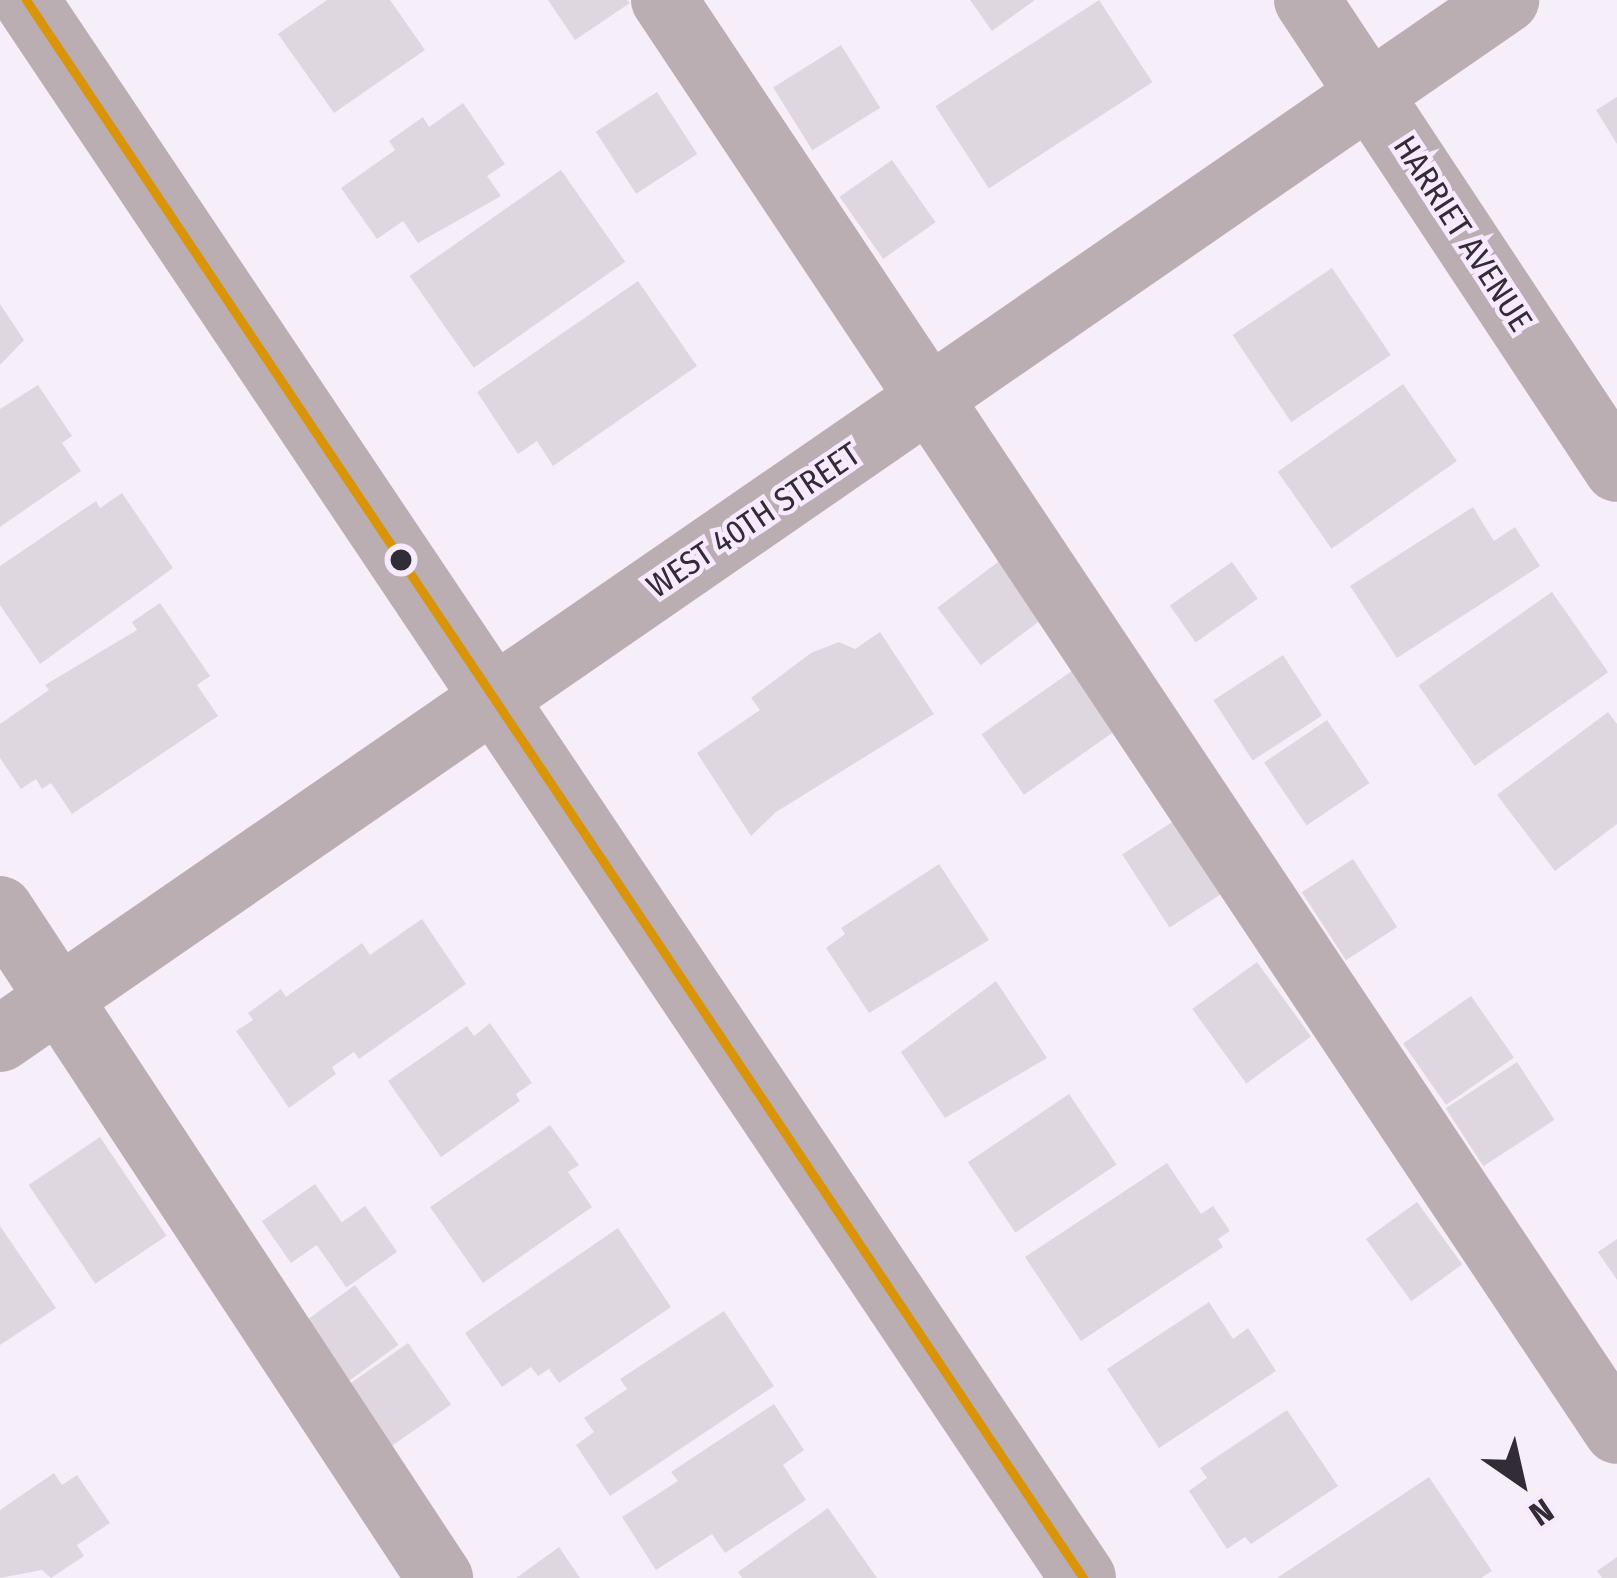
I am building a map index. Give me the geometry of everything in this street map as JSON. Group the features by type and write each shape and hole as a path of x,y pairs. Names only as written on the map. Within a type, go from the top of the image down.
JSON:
{"street":[{"path":"26,0 1083,1578"},
{"path":"664,0 935,398 1617,1431"},
{"name":"HARRIET AVENUE","path":"1307,0 1617,469"},
{"name":"WEST 40TH STREET","path":"0,1039 1506,0"},
{"path":"0,910 440,1578"}],"building":[{"path":"327,0 390,0 425,50 334,113 278,34"},
{"path":"548,0 627,0 630,3 575,40"},
{"path":"970,0 1035,0 992,31"},
{"path":"1099,0 1152,82 989,188 935,106"},
{"path":"841,45 880,108 812,150 773,87"},
{"path":"657,92 697,154 636,194 596,132"},
{"path":"1617,97 1617,144 1596,110"},
{"path":"463,103 505,164 487,176 501,196 418,243 403,221 377,239 341,188 395,150 389,141 423,117 429,127"},
{"path":"892,160 936,222 883,259 840,197"},
{"path":"561,170 625,262 474,368 409,276"},
{"path":"1332,268 1391,355 1291,422 1233,335"},
{"path":"638,281 697,366 553,466 537,441 518,454 477,392"},
{"path":"0,304 24,340 0,365"},
{"path":"1403,384 1457,461 1332,549 1278,472"},
{"path":"38,385 72,436 62,443 81,471 0,527 0,409"},
{"path":"122,493 173,568 40,664 0,605 0,566 96,501 100,508"},
{"path":"1473,507 1494,541 1515,527 1540,566 1397,658 1350,586"},
{"path":"1010,553 1053,611 981,665 937,608"},
{"path":"1232,562 1258,599 1196,642 1170,606"},
{"path":"1552,592 1608,672 1475,766 1418,685"},
{"path":"160,603 210,676 197,685 218,716 72,814 51,783 42,789 36,779 21,789 0,758 0,724 49,690 45,685 137,630 132,622"},
{"path":"880,632 934,714 776,812 751,836 697,753 760,710 751,698 811,653 839,642 855,649"},
{"path":"1283,655 1322,715 1253,761 1213,700"},
{"path":"1079,666 1121,727 1024,795 982,734"},
{"path":"1608,712 1617,724 1617,824 1555,871 1497,795"},
{"path":"1327,720 1369,783 1306,826 1264,762"},
{"path":"1180,817 1227,890 1170,928 1122,855"},
{"path":"1353,859 1397,927 1346,960 1302,892"},
{"path":"939,864 989,940 869,1013 826,948 845,934 841,928"},
{"path":"422,919 466,984 359,1059 354,1052 332,1067 336,1074 289,1108 236,1031 253,1020 248,1013 281,989 286,997 362,943 370,955"},
{"path":"1257,962 1311,1036 1246,1083 1192,1009"},
{"path":"996,981 1047,1058 945,1118 901,1052"},
{"path":"1471,996 1514,1057 1446,1105 1403,1044"},
{"path":"490,1023 532,1083 516,1094 520,1101 441,1157 388,1081 467,1026 474,1036"},
{"path":"1517,1062 1555,1120 1483,1166 1446,1108"},
{"path":"1069,1094 1117,1164 1015,1233 968,1162"},
{"path":"550,1125 579,1165 568,1172 592,1207 483,1283 430,1207"},
{"path":"100,1137 167,1236 95,1284 29,1185"},
{"path":"1167,1163 1201,1214 1213,1206 1230,1231 1218,1239 1223,1247 1081,1341 1025,1257"},
{"path":"315,1184 344,1226 291,1263 262,1221"},
{"path":"1417,1202 1462,1264 1411,1301 1366,1239"},
{"path":"365,1206 397,1252 346,1287 314,1242"},
{"path":"0,1226 56,1308 0,1345"},
{"path":"618,1228 671,1307 559,1383 549,1369 538,1376 531,1367 502,1387 465,1333"},
{"path":"1617,1239 1617,1280 1598,1252"},
{"path":"355,1285 398,1345 331,1394 288,1334"},
{"path":"1209,1302 1233,1339 1248,1328 1276,1371 1159,1448 1107,1369"},
{"path":"724,1311 774,1386 610,1496 576,1445 594,1432 584,1418 627,1389 620,1379"},
{"path":"408,1343 451,1404 380,1454 337,1393"},
{"path":"774,1404 804,1450 783,1465 806,1500 725,1553 712,1534 656,1570 622,1517 678,1481 671,1472"},
{"path":"1287,1410 1338,1486 1251,1544 1245,1537 1227,1549 1189,1491 1207,1478 1200,1468"},
{"path":"54,1473 62,1485 77,1475 110,1523 77,1545 84,1556 51,1578 42,1570 0,1578 0,1510"},
{"path":"1429,1477 1492,1571 1481,1578 1277,1578"},
{"path":"828,1508 877,1578 742,1578 738,1572"},
{"path":"559,1547 580,1578 516,1578"},
{"path":"1617,1557 1617,1578 1602,1578 1597,1571"}],"transit line":[{"path":"26,0 1083,1578"}]}
